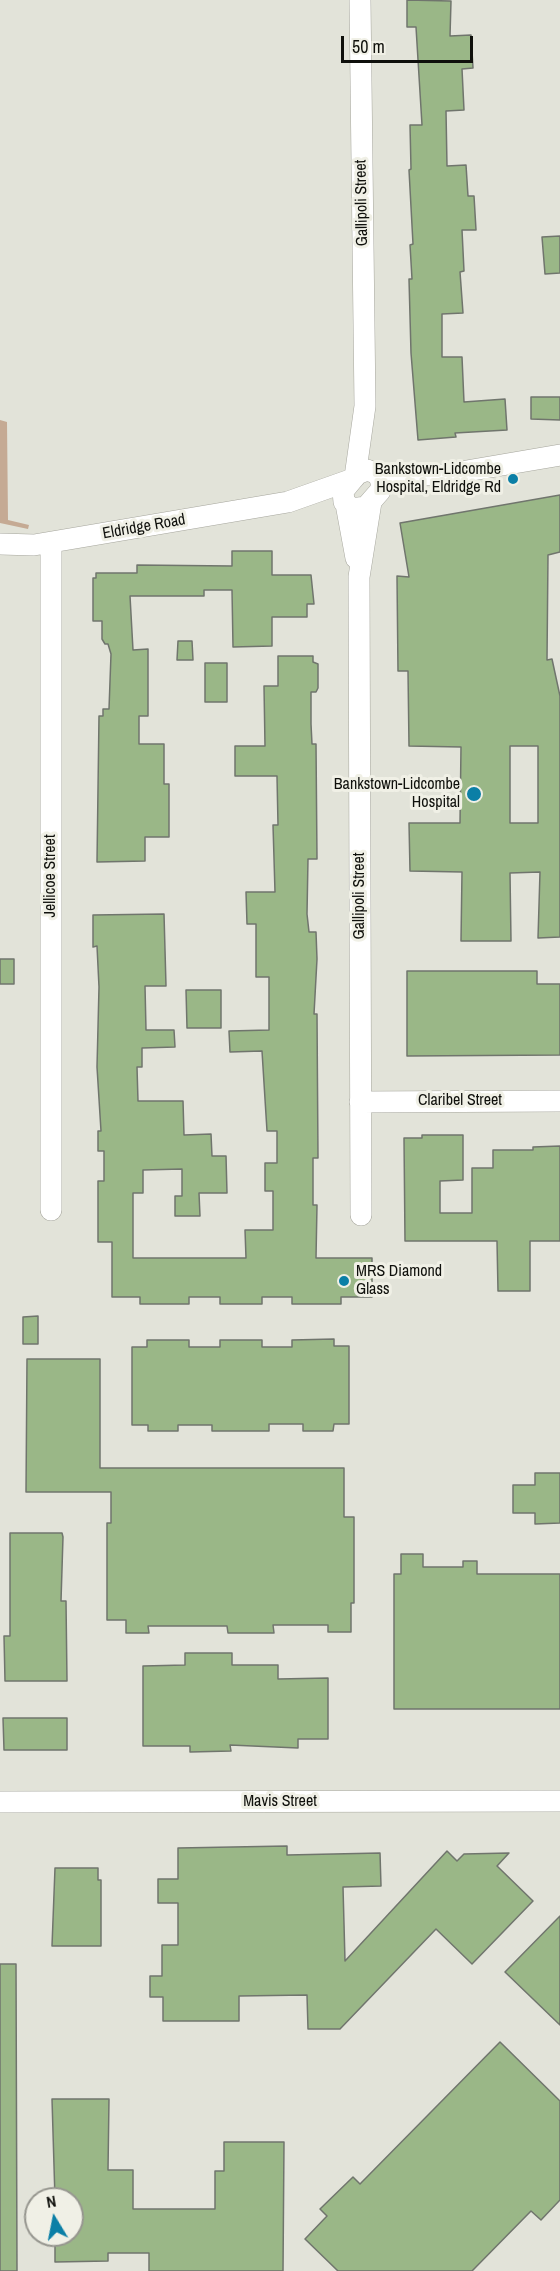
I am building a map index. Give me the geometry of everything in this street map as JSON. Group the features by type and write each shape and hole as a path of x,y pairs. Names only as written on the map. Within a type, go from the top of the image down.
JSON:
{"street":[{"name":"Gallipoli Street","path":"360,0 365,405 374,445 365,476 382,486 372,500 359,577 361,1215"},
{"name":"Eldridge Road","path":"0,544 22,546 51,543 288,502 365,476 443,475 560,455"},
{"name":"Eldridge Road","path":"288,502 345,503 358,509 372,500 443,475"},
{"path":"345,503 343,491 365,476"},
{"name":"Gallipoli Street","path":"345,503 359,577"},
{"name":"Jellicoe Street","path":"51,543 51,1210"},
{"name":"Claribel Street","path":"360,1102 560,1101"},
{"name":"Mavis Street","path":"0,1802 560,1801"}],"shaded area":[{"path":"0,420 7,422 8,520 29,525 28,529 0,523"}],"building":[{"path":"407,0 451,1 450,36 471,35 473,68 462,69 464,110 446,111 447,166 466,165 468,196 474,196 476,230 462,230 464,271 460,272 463,313 442,314 442,357 462,357 464,402 505,399 507,430 455,433 456,437 418,440 411,353 409,279 412,279 410,245 413,244 409,170 411,169 410,125 422,125 416,27 407,27"},
{"path":"560,236 560,273 545,274 542,237"},
{"path":"531,397 560,397 560,420 531,419"},
{"path":"560,495 560,552 548,555 547,660 552,659 560,696 560,937 538,938 540,872 510,873 511,941 461,941 462,872 410,871 409,823 460,823 461,747 409,746 408,671 398,671 397,576 409,577 400,523","holes":["510,746 538,746 538,823 510,823"]},
{"path":"232,551 272,551 272,575 311,575 314,604 307,604 307,617 272,617 272,646 233,647 232,590 204,590 204,596 130,596 133,650 148,649 148,716 139,716 139,744 164,744 164,784 169,784 169,837 145,837 145,861 97,862 99,716 103,716 103,709 109,709 111,654 108,644 105,644 102,639 102,621 93,621 93,578 96,578 96,573 137,573 137,565 232,566"},
{"path":"178,641 192,641 193,660 177,660"},
{"path":"278,656 313,656 313,662 318,664 318,688 316,692 311,692 312,744 316,744 317,859 308,859 307,914 309,932 316,932 317,959 314,1014 317,1014 318,1158 313,1158 313,1205 317,1205 316,1258 372,1258 372,1297 341,1297 341,1304 292,1304 292,1297 262,1297 262,1304 220,1304 220,1297 189,1297 189,1304 140,1304 140,1297 112,1297 112,1242 98,1242 98,1181 104,1181 104,1151 98,1151 98,1131 101,1131 97,1067 99,987 97,946 93,947 93,915 164,914 166,986 145,986 146,1030 174,1030 175,1047 142,1048 142,1067 137,1067 138,1101 183,1101 184,1135 211,1134 212,1156 226,1156 227,1193 199,1193 200,1216 175,1216 175,1196 182,1196 182,1169 143,1170 143,1193 133,1193 133,1258 246,1258 245,1230 273,1230 273,1191 265,1191 265,1163 277,1163 277,1131 267,1131 262,1051 230,1052 229,1031 269,1030 269,977 256,977 256,924 247,924 246,892 275,892 273,825 278,825 277,776 235,776 235,746 265,746 264,686 278,686"},
{"path":"205,663 227,663 227,702 205,702"},
{"path":"0,959 14,959 14,984 0,984"},
{"path":"407,971 537,971 537,984 560,984 560,1055 407,1056"},
{"path":"186,990 221,990 221,1028 187,1028"},
{"path":"422,1135 463,1135 463,1180 440,1181 440,1213 472,1213 472,1168 493,1168 493,1150 533,1150 533,1147 560,1146 560,1241 530,1241 530,1291 498,1291 497,1241 405,1241 404,1138 422,1138"},
{"path":"38,1316 38,1344 23,1344 23,1317"},
{"path":"334,1339 334,1346 349,1346 349,1424 334,1424 333,1431 303,1431 303,1424 269,1424 269,1431 212,1431 212,1425 178,1425 178,1431 148,1431 148,1425 132,1425 132,1347 147,1347 147,1340 189,1340 189,1347 220,1347 220,1340 262,1340 262,1347 292,1347 292,1340"},
{"path":"27,1359 100,1359 100,1468 344,1468 344,1517 354,1517 354,1603 351,1603 351,1632 328,1632 328,1625 273,1625 274,1633 228,1633 227,1626 148,1626 149,1633 126,1633 126,1620 107,1620 107,1523 111,1523 111,1492 26,1492"},
{"path":"535,1473 560,1473 560,1523 535,1524 535,1513 513,1513 513,1485 535,1485"},
{"path":"10,1533 62,1533 61,1601 66,1601 67,1681 5,1681 4,1636 10,1636"},
{"path":"401,1554 423,1554 423,1567 463,1567 463,1561 477,1561 477,1574 560,1574 560,1709 394,1709 394,1574 401,1574"},
{"path":"185,1653 232,1653 232,1665 278,1665 278,1679 328,1678 328,1739 298,1739 298,1748 230,1745 231,1751 190,1752 190,1746 143,1746 143,1666 185,1665"},
{"path":"3,1718 67,1718 67,1750 4,1750"},
{"path":"287,1846 287,1855 380,1853 381,1886 343,1887 345,1961 447,1851 457,1861 464,1854 509,1853 497,1866 533,1901 472,1964 436,1929 340,2029 308,2029 307,1995 239,1996 239,2021 163,2021 163,1997 150,1997 150,1976 162,1976 162,1945 178,1945 178,1903 158,1903 158,1879 178,1879 178,1848"},
{"path":"55,1868 98,1868 98,1880 101,1880 101,1946 52,1946"},
{"path":"560,1916 560,2025 505,1972"},
{"path":"0,1964 16,1964 17,2271 0,2271"},
{"path":"500,2042 560,2101 560,2200 541,2220 531,2211 472,2271 338,2271 305,2239 327,2216 320,2209 353,2177 360,2184"},
{"path":"52,2099 109,2099 108,2170 133,2170 133,2209 215,2209 215,2171 224,2171 224,2142 284,2142 283,2271 149,2271 149,2253 108,2253 108,2261 55,2262 55,2247 84,2247 84,2187 55,2187"}],"place":[{"name":"Bankstown-Lidcombe Hospital, Eldridge Rd","path":"513,479"},
{"name":"Bankstown-Lidcombe Hospital","path":"474,794"},
{"name":"MRS Diamond Glass","path":"344,1281"}]}
